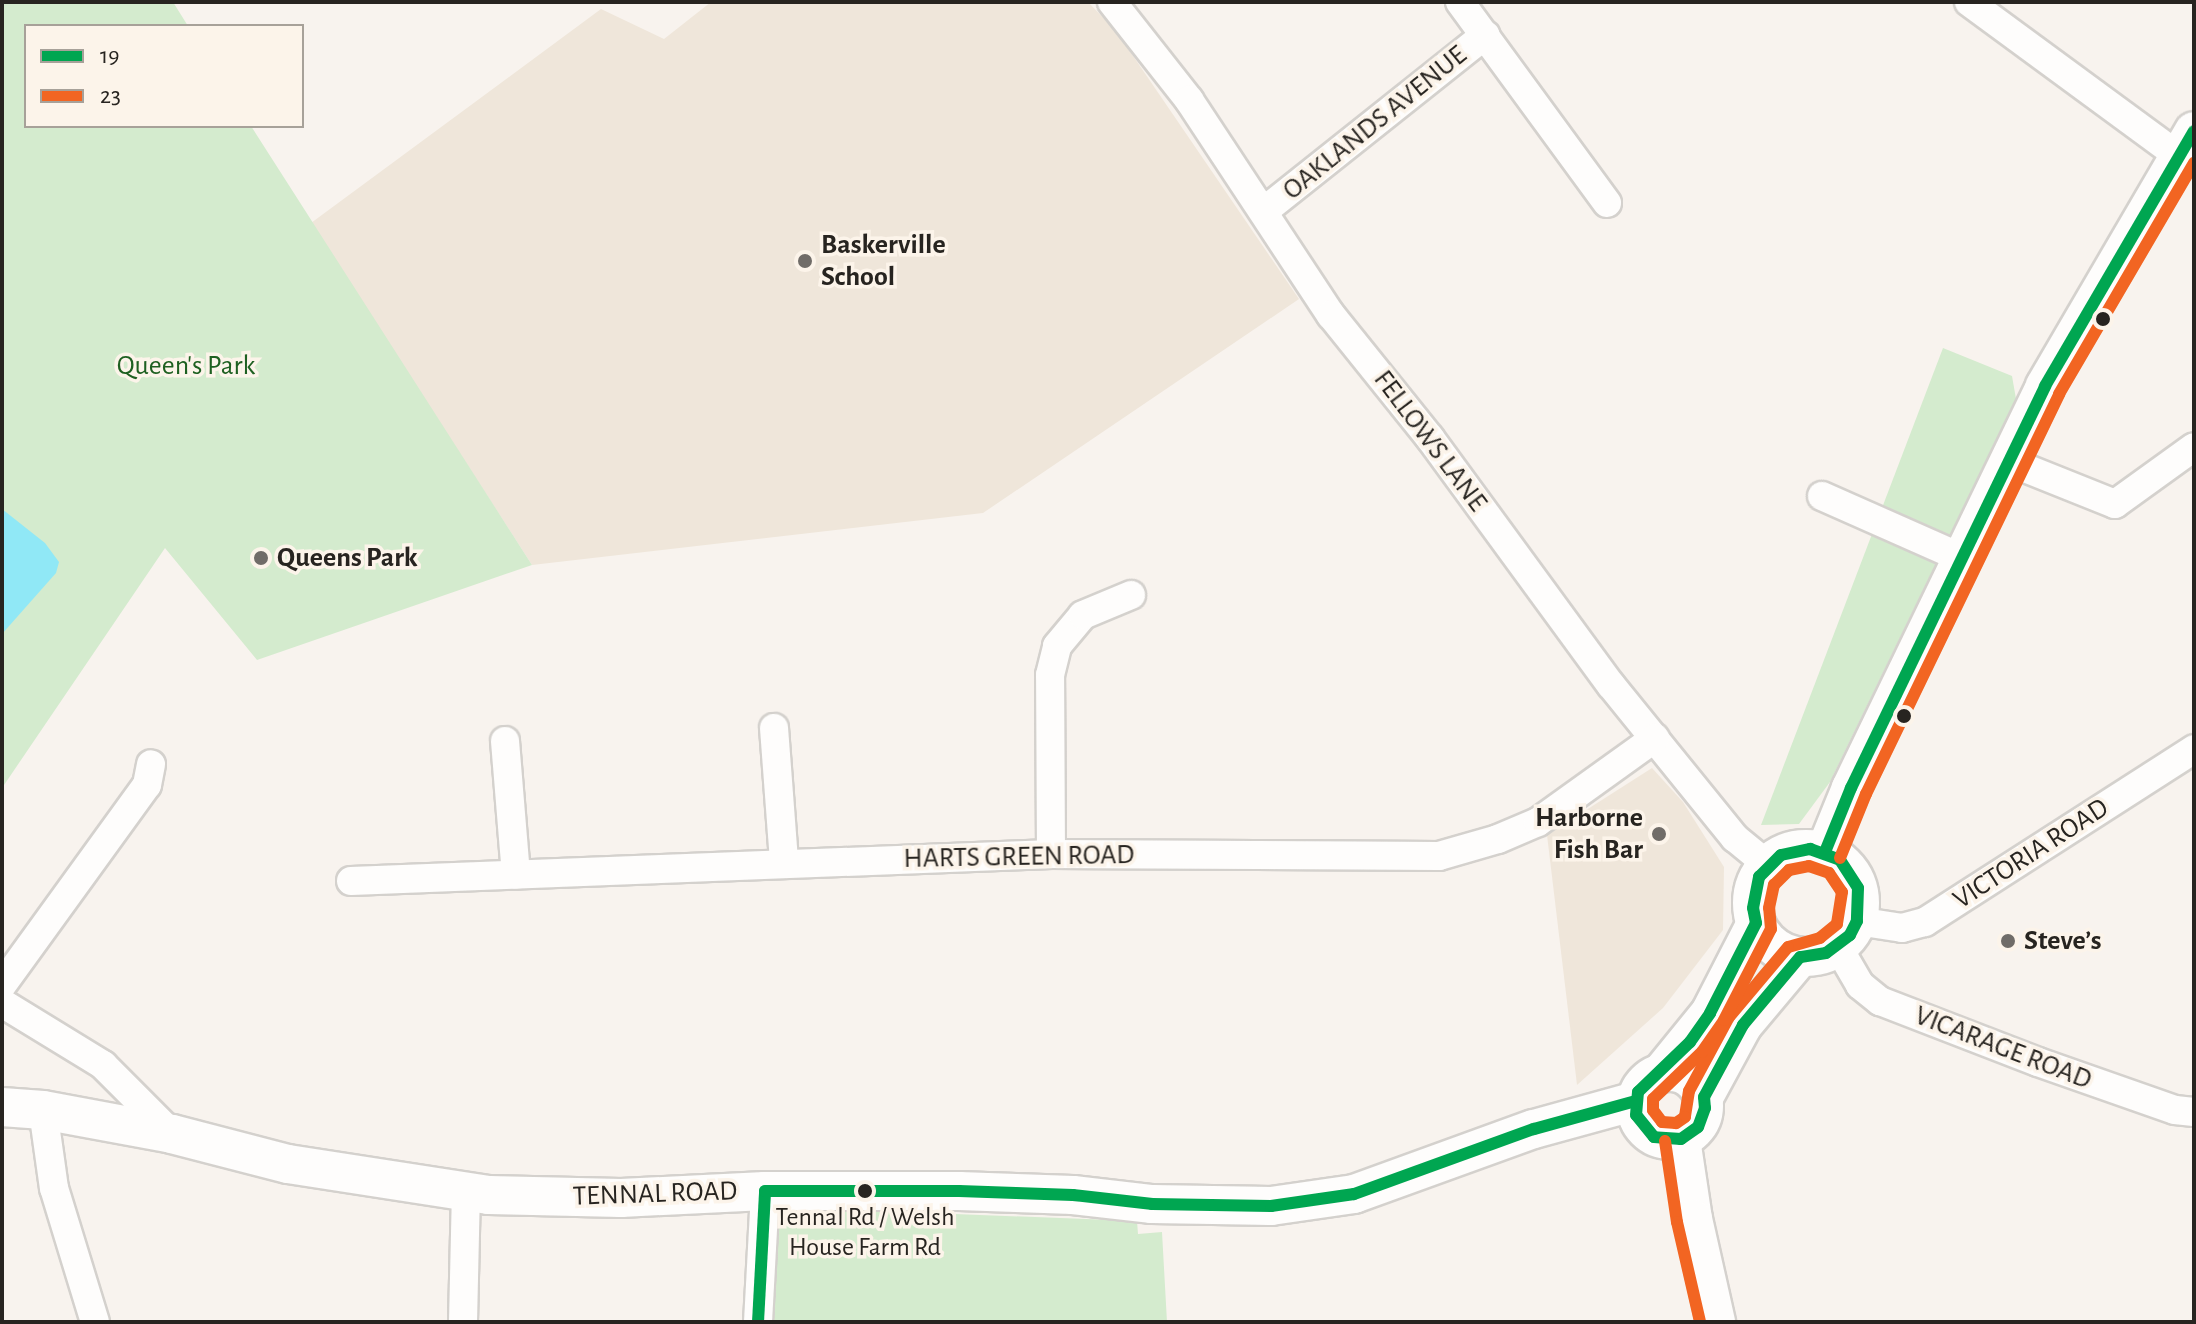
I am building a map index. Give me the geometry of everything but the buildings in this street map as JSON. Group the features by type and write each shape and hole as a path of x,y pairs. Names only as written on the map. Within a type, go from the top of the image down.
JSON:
{"street":[{"name":"FELLOWS LANE","path":"1112,2 1189,100 1331,315 1430,438 1611,685 1735,838 1768,865"},
{"name":"OAKLANDS AVENUE","path":"1460,2 1607,203"},
{"path":"1825,852 1851,788 2053,372 2187,144 1969,2"},
{"name":"OAKLANDS AVENUE","path":"1264,211 1485,35"},
{"path":"2010,462 2115,504 2194,447"},
{"path":"1822,496 1962,558"},
{"path":"1051,854 1050,675 1057,646 1083,615 1131,595"},
{"path":"774,728 784,862"},
{"name":"HARTS GREEN ROAD","path":"351,881 1051,854 1439,856 1498,839 1538,822 1655,738"},
{"path":"505,741 516,875"},
{"name":"VICTORIA ROAD","path":"1848,934 1925,922 2194,749"},
{"path":"2,985 155,782"},
{"path":"1662,1072 1688,1076 1704,1097 1705,1108 1698,1127 1681,1139 1654,1137 1643,1128 1636,1115 1636,1101 1644,1083 1662,1072 1710,1013 1756,923 1754,892 1768,865 1795,850 1825,852 1840,860 1858,888 1848,934 1814,956 1800,957 1774,946 1756,923"},
{"name":"VICARAGE ROAD","path":"1848,934 1860,985 1880,1001 2038,1062 2175,1110 2194,1112"},
{"path":"1704,1097 1743,1025 1800,957"},
{"path":"2,1003 103,1065 172,1134"},
{"name":"TENNAL ROAD","path":"2,1107 43,1110 172,1134 288,1164 466,1193 621,1198 765,1191 959,1191 1073,1195 1152,1204 1271,1206 1354,1194 1534,1129 1636,1101"},
{"path":"43,1110 54,1188 95,1322"},
{"path":"1681,1139 1693,1219 1716,1322"},
{"path":"758,1322 765,1191"},
{"path":"463,1322 466,1193"}],"shaded area":[{"name":"Baskerville School","path":"711,2 1088,2 1116,31 1299,299 983,513 532,565 311,223 601,9 664,39"},
{"path":"1652,768 1683,802 1724,867 1723,930 1663,1008 1577,1085 1547,835"}],"green space":[{"name":"Queen's Park","path":"2,2 173,2 187,24 24,24 24,128 252,128 532,565 257,660 165,548 2,788"},
{"path":"1943,348 2012,376 2016,399 1830,782 1799,824 1761,825"},
{"path":"775,1207 1137,1221 1138,1234 1162,1232 1167,1322 770,1322"}],"water":[{"path":"2,509 45,543 59,562 56,573 2,634"}],"transit line":[{"name":"19","path":"1825,852 1851,788 2045,386 2194,131"},
{"name":"23","path":"1840,858 1866,794 2059,394 2194,163"},
{"name":"19","path":"1810,849 1840,860 1858,888 1857,921 1850,935 1826,953 1800,957 1743,1025 1704,1097 1705,1108 1698,1127 1681,1139 1654,1137 1636,1115 1638,1092 1690,1042 1710,1013 1756,923 1753,908 1759,877 1781,855 1810,849"},
{"name":"23","path":"1809,866 1829,873 1842,892 1837,924 1820,938 1788,947 1729,1017 1689,1091 1685,1117 1676,1123 1662,1122 1653,1110 1653,1099 1702,1052 1724,1020 1771,929 1769,908 1774,885 1789,870 1809,866"},
{"name":"19","path":"758,1322 765,1191 959,1191 1073,1195 1152,1204 1271,1206 1354,1194 1534,1129 1636,1101"},
{"name":"23","path":"1665,1141 1677,1222 1700,1322"}],"place":[{"name":"Baskerville School","path":"805,261"},
{"name":"Queens Park","path":"261,558"},
{"name":"Harborne Fish Bar","path":"1659,834"},
{"name":"Steve’s","path":"2008,941"},
{"name":"Tennal Rd / Welsh House Farm Rd","path":"865,1191"}]}
